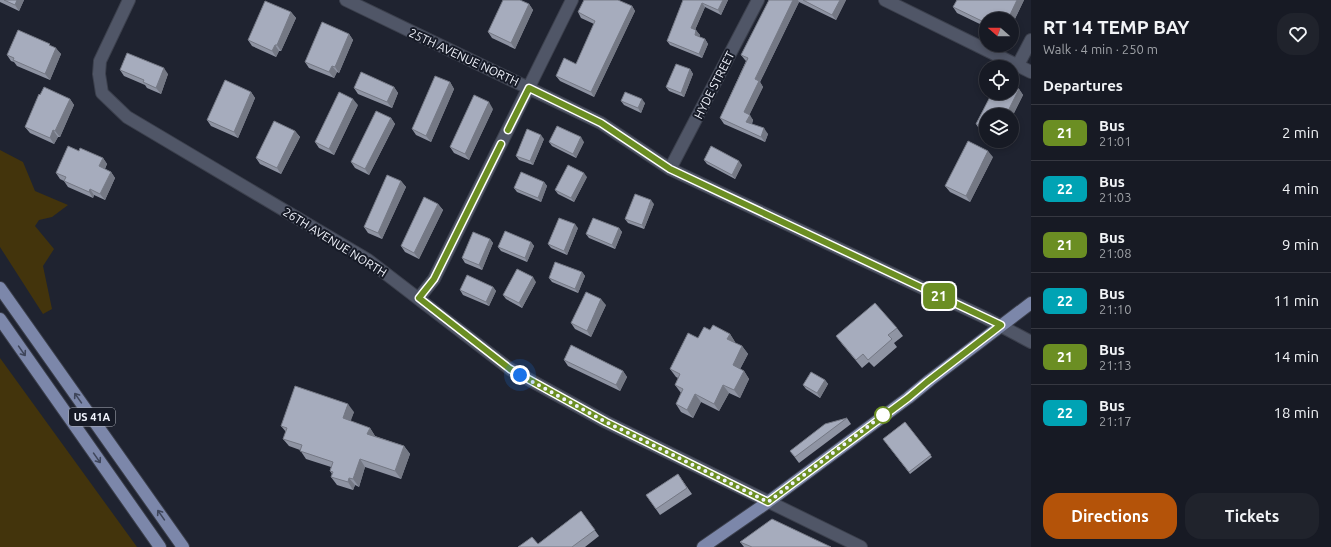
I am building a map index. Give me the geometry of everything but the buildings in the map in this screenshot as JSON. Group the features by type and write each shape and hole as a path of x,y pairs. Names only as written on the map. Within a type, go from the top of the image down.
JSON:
{"main road":[{"name":"US 41A","path":"0,288 183,547"},
{"path":"703,547 768,502 908,398 1031,303"},
{"name":"US 41A","path":"0,319 160,547"}],"street":[{"name":"26TH AVENUE NORTH","path":"129,0 100,61 99,74 102,93 127,117 368,260 510,369 606,422 860,547"},
{"name":"25TH AVENUE NORTH","path":"346,0 601,123 670,169 1001,325 1031,342"},
{"path":"419,298 434,279 572,0"},
{"name":"HYDE STREET","path":"670,169 758,0"},
{"path":"885,0 1008,60"},
{"path":"1019,63 1031,40"},
{"path":"1019,66 1031,72"}],"shaded area":[{"path":"0,150 23,162 35,191 68,205 52,217 39,220 35,226 54,249 43,266 52,309 43,314 0,247"},
{"path":"0,358 137,547 0,547"}],"bus line":[{"name":"21","path":"501,144 434,279 419,298 510,369 606,422 768,502 908,398 1001,325 670,169 601,123 529,88 508,130"}],"route":[{"path":"520,375 606,422 768,502 883,415"}]}
